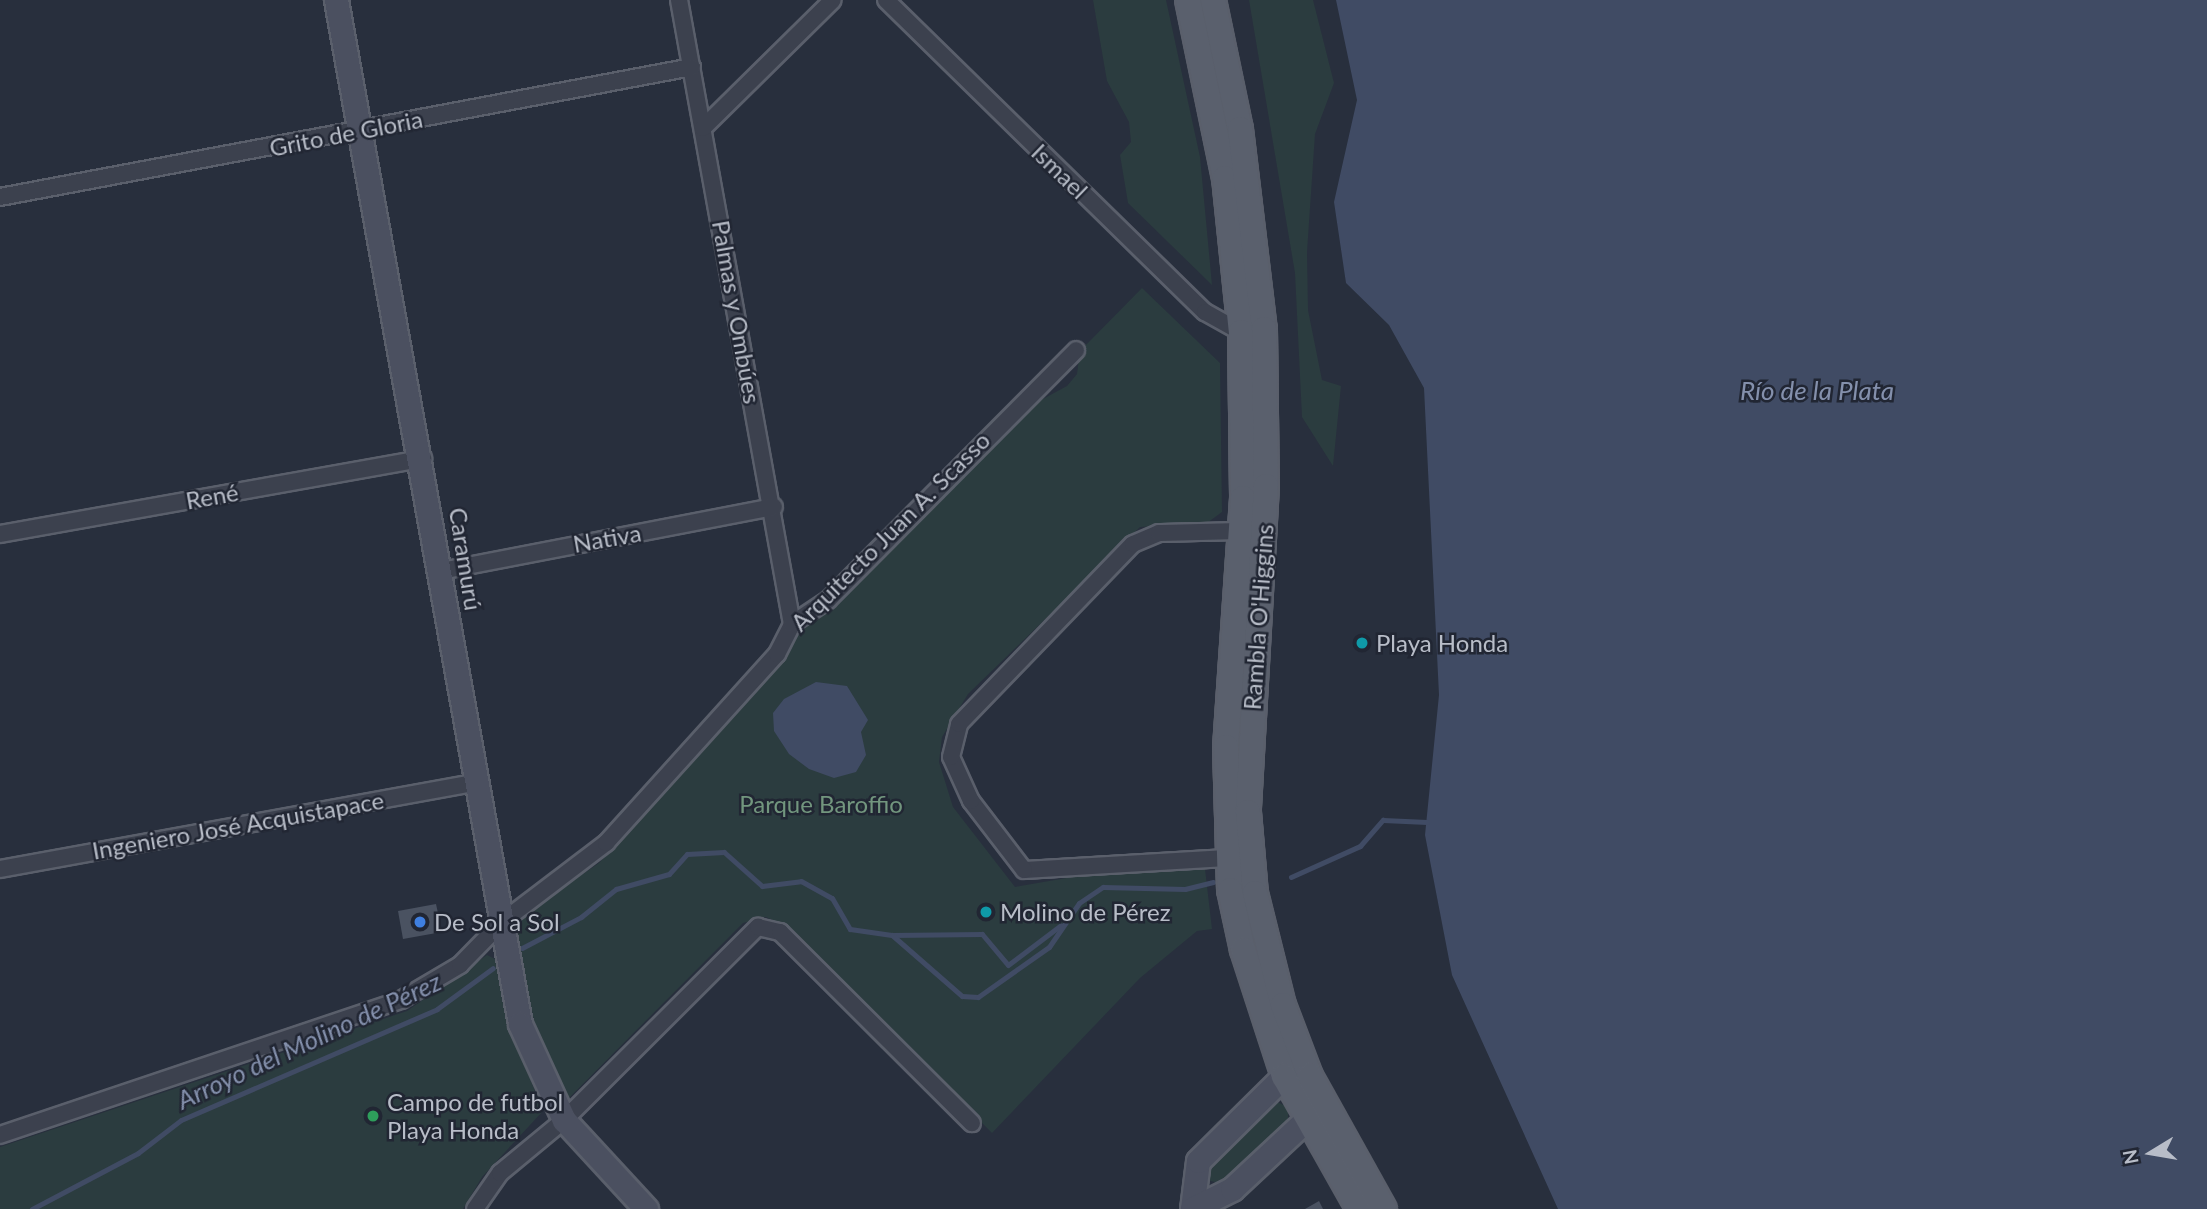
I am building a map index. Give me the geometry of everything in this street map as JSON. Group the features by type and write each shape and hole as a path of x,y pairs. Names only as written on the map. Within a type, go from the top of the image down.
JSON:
{"main road":[{"name":"Caramurú","path":"336,0 423,458 520,1024 564,1120 646,1209"},
{"name":"Rambla O'Higgins","path":"1188,0 1225,178 1241,332 1241,531 1226,747 1227,858 1242,950 1284,1076 1315,1111 1384,1209"},
{"name":"Rambla O'Higgins","path":"1213,0 1240,129 1264,329 1267,472 1250,745 1250,861 1283,1005 1315,1111 1359,1209"},
{"path":"1192,1209 1198,1161 1284,1076"},
{"path":"1192,1209 1231,1189 1315,1111"}],"street":[{"name":"Palmas y Ombúes","path":"679,0 774,507 792,624"},
{"path":"703,128 833,0"},
{"name":"Ismael","path":"886,0 1205,312 1241,332"},
{"name":"Grito de Gloria","path":"0,197 692,67"},
{"name":"Arquitecto Juan A. Scasso","path":"0,1135 401,1000 460,965 502,922 606,843 778,654 792,624 828,600 1076,350"},
{"name":"René","path":"0,534 423,458"},
{"name":"Nativa","path":"441,571 774,507"},
{"path":"1227,858 1024,870 971,801 951,757 959,724 1133,544 1158,533 1241,531"},
{"name":"Ingeniero José Acquistapace","path":"0,869 477,782"},
{"path":"475,1209 500,1173 564,1120 748,930 766,926 780,932 972,1123"}],"green space":[{"path":"1093,0 1166,0 1200,157 1212,285 1128,203 1120,155 1131,142 1129,122 1107,81"},
{"path":"1249,0 1313,0 1334,83 1315,134 1307,252 1308,310 1322,380 1341,386 1333,466 1302,417 1295,273"},
{"name":"Parque Baroffio","path":"1142,288 1220,363 1222,512 1207,523 1140,527 968,694 942,737 939,762 953,807 1015,887 1078,876 1205,869 1212,929 1197,931 1140,978 992,1133 787,927 766,917 743,923 568,1099 540,1049 513,922 599,863 754,695 813,614 1030,406 1067,386 1077,374 1080,351"},
{"path":"487,955 495,959 507,1021 543,1111 482,1177 463,1209 0,1209 0,1147 407,1011"},
{"path":"1275,1101 1288,1107 1288,1123 1226,1185 1207,1180 1206,1162"}],"water":[{"name":"Río de la Plata","path":"1336,0 2207,0 2207,1209 1558,1209 1452,975 1425,835 1439,695 1424,388 1389,325 1346,283 1334,202 1357,100"},
{"path":"816,682 847,686 868,720 861,732 866,755 856,772 834,778 809,769 789,754 774,731 773,713 784,699"}],"building":[{"name":"De Sol a Sol","path":"436,904 442,932 403,939 398,911"},
{"path":"1319,1201 1323,1209 1305,1209"}],"waterway":[{"name":"Arroyo del Molino de Pérez","path":"1291,877 1360,846 1383,820 1427,822"},
{"name":"Arroyo del Molino de Pérez","path":"522,948 581,917 616,889 669,874 687,854 724,852 762,886 801,881 832,898 850,929 892,935 962,996 978,997 1049,947 1079,903 1103,887 1185,889 1213,882"},
{"path":"892,935 982,934 1008,965 1061,925"},
{"name":"Arroyo del Molino de Pérez","path":"32,1209 138,1153 181,1120 437,1009 493,968"}],"place":[{"name":"Playa Honda","path":"1362,643"},
{"name":"Molino de Pérez","path":"986,912"},
{"name":"De Sol a Sol","path":"420,922"},
{"name":"Campo de futbol Playa Honda","path":"373,1116"}]}
